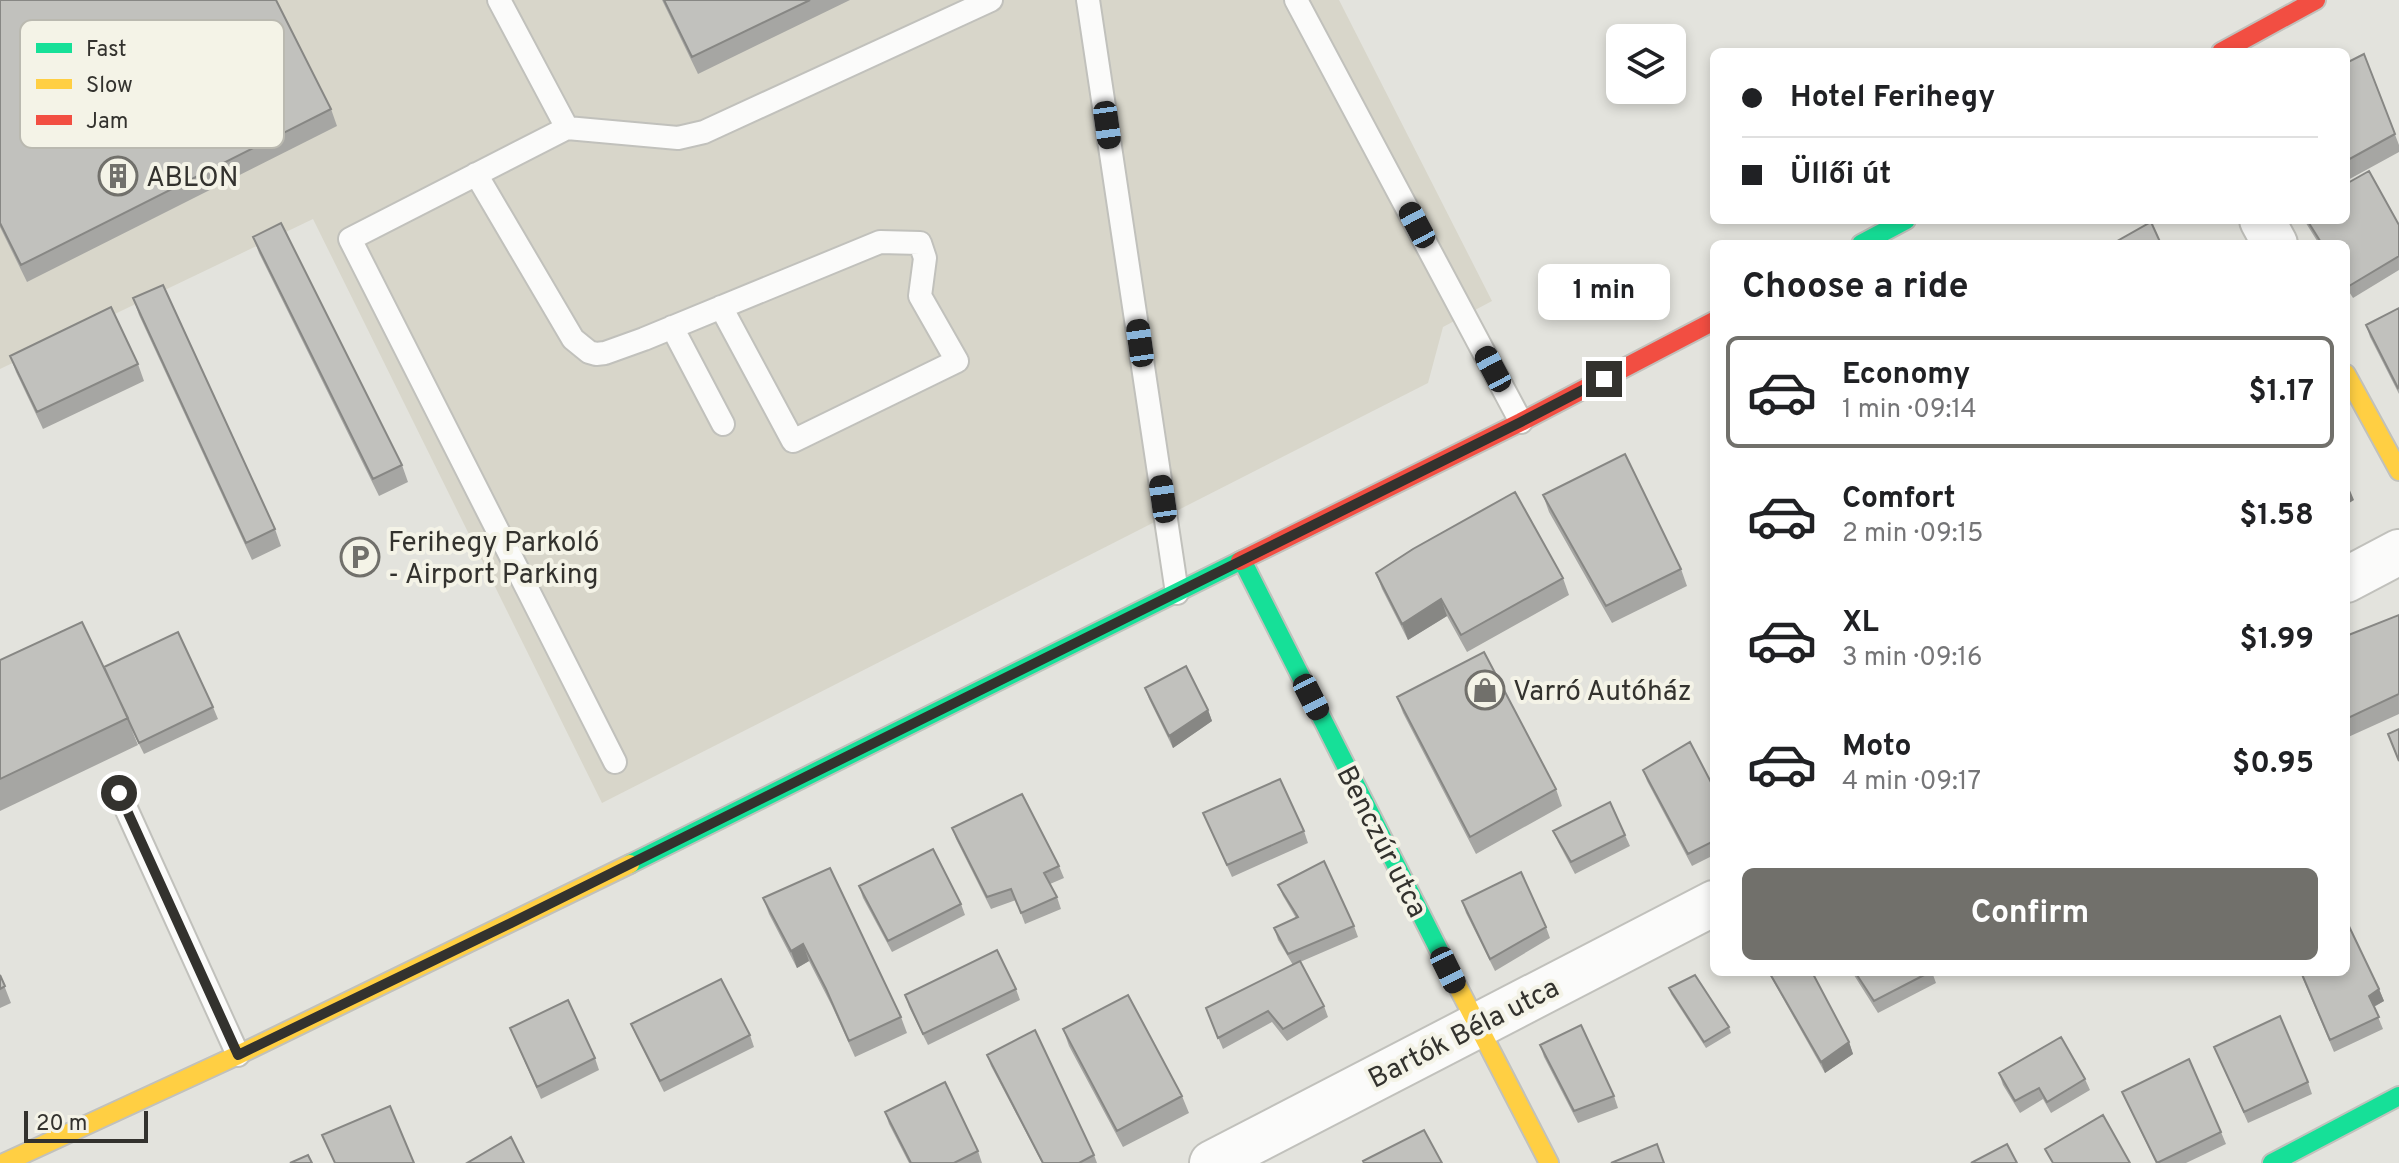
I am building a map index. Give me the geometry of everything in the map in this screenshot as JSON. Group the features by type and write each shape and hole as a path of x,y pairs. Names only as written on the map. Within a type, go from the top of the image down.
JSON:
{"main road":[{"path":"2228,48 2316,0"},
{"path":"1868,240 1898,224"},
{"path":"16,1161 511,923 1521,422 1710,323"},
{"path":"2350,381 2399,471"},
{"name":"Benczúr utca","path":"1242,560 1549,1163"},
{"path":"2272,1163 2399,1096"}],"street":[{"path":"2350,578 2399,552"},
{"name":"Bartók Béla utca","path":"1212,1163 1710,905"}],"lane":[{"path":"499,0 567,128"},
{"path":"615,762 350,239 567,128 678,138 704,132 991,0"},
{"path":"1088,0 1177,593"},
{"path":"1296,0 1521,422"},
{"path":"476,174 573,339 596,354 672,327 880,242 920,243 925,258 920,296 957,361 793,441 721,307"},
{"path":"672,327 723,424"},
{"path":"119,793 238,1055"}],"shaded area":[{"path":"0,0 1339,0 1492,301 1443,327 1428,383 602,803 313,219 0,369"}],"building":[{"path":"0,0 276,0 331,109 284,133 284,20 20,20 20,148 254,148 21,265 0,223"},
{"path":"664,0 810,0 692,57"},
{"path":"2364,54 2395,134 2350,159 2350,61"},
{"path":"2369,171 2399,225 2399,256 2350,285 2350,240 2320,240 2310,224 2350,224 2350,182"},
{"path":"281,223 402,465 373,479 253,237"},
{"path":"2152,224 2159,240 2119,240"},
{"path":"163,285 275,529 246,543 133,298"},
{"path":"111,307 138,364 37,412 10,356"},
{"path":"2399,308 2399,387 2398,388 2366,325"},
{"path":"1625,454 1681,569 1606,606 1543,495"},
{"path":"1515,492 1563,578 1461,635 1441,599 1402,624 1376,573"},
{"path":"2399,615 2399,694 2350,717 2350,634"},
{"path":"82,622 128,718 0,779 0,660"},
{"path":"178,632 213,707 139,743 104,667"},
{"path":"1484,652 1556,789 1470,837 1397,697"},
{"path":"1186,666 1208,710 1169,736 1145,688"},
{"path":"2399,729 2399,761 2388,734"},
{"path":"1690,742 1710,780 1710,843 1688,854 1643,770"},
{"path":"1280,779 1304,831 1227,865 1203,813"},
{"path":"1022,794 1059,866 1044,873 1057,897 1021,913 1011,889 987,897 952,828"},
{"path":"1610,802 1625,835 1571,862 1553,831"},
{"path":"933,849 961,904 888,941 859,886"},
{"path":"1324,861 1354,926 1288,954 1274,928 1298,917 1278,885"},
{"path":"830,868 901,1017 849,1041 803,944 791,951 763,898"},
{"path":"1521,872 1546,927 1490,959 1462,901"},
{"path":"2350,928 2379,989 2369,996 2379,1017 2330,1040 2303,976 2350,976"},
{"path":"997,950 1016,989 923,1034 905,995"},
{"path":"1300,961 1324,1006 1283,1029 1268,1011 1218,1038 1206,1008"},
{"path":"1695,975 1729,1027 1704,1042 1669,988"},
{"path":"1771,976 1814,976 1849,1042 1821,1062"},
{"path":"1858,976 1922,976 1874,1001"},
{"path":"721,979 750,1035 660,1081 631,1024"},
{"path":"1128,995 1182,1096 1117,1131 1063,1029"},
{"path":"568,1000 595,1058 537,1087 510,1028"},
{"path":"2280,1016 2308,1082 2244,1112 2214,1047"},
{"path":"1581,1025 1614,1096 1574,1111 1540,1045"},
{"path":"1035,1030 1094,1155 1079,1163 1043,1163 987,1055"},
{"path":"2061,1037 2085,1079 2047,1102 2039,1088 2015,1101 1999,1073"},
{"path":"2189,1059 2221,1132 2157,1163 2122,1092"},
{"path":"945,1082 978,1151 954,1163 911,1163 885,1112"},
{"path":"390,1106 414,1163 335,1163 322,1135"},
{"path":"2103,1115 2130,1163 2053,1163 2045,1149"},
{"path":"1424,1130 1442,1163 1364,1163 1363,1161"},
{"path":"511,1137 524,1163 467,1163"},
{"path":"1657,1144 1664,1163 1611,1163"},
{"path":"2007,1144 2017,1163 1971,1163"},
{"path":"308,1155 312,1163 290,1163"}],"traffic: fast":[{"path":"1868,240 1898,224"},
{"path":"1242,560 1445,962"},
{"path":"630,864 1240,561"},
{"path":"2272,1163 2399,1096"}],"traffic: slow":[{"path":"2350,381 2399,471"},
{"path":"4,1163 238,1055 630,864"},
{"path":"1445,962 1549,1163"}],"traffic: jam":[{"path":"2228,48 2316,0"},
{"path":"1240,561 1521,422 1710,323"}],"place":[{"name":"ABLON","path":"118,176"},
{"name":"Ferihegy Parkoló - Airport Parking","path":"360,557"},
{"name":"Varró Autóház","path":"1485,690"}],"route":[{"path":"119,793 238,1055 511,923 1604,379"}]}
